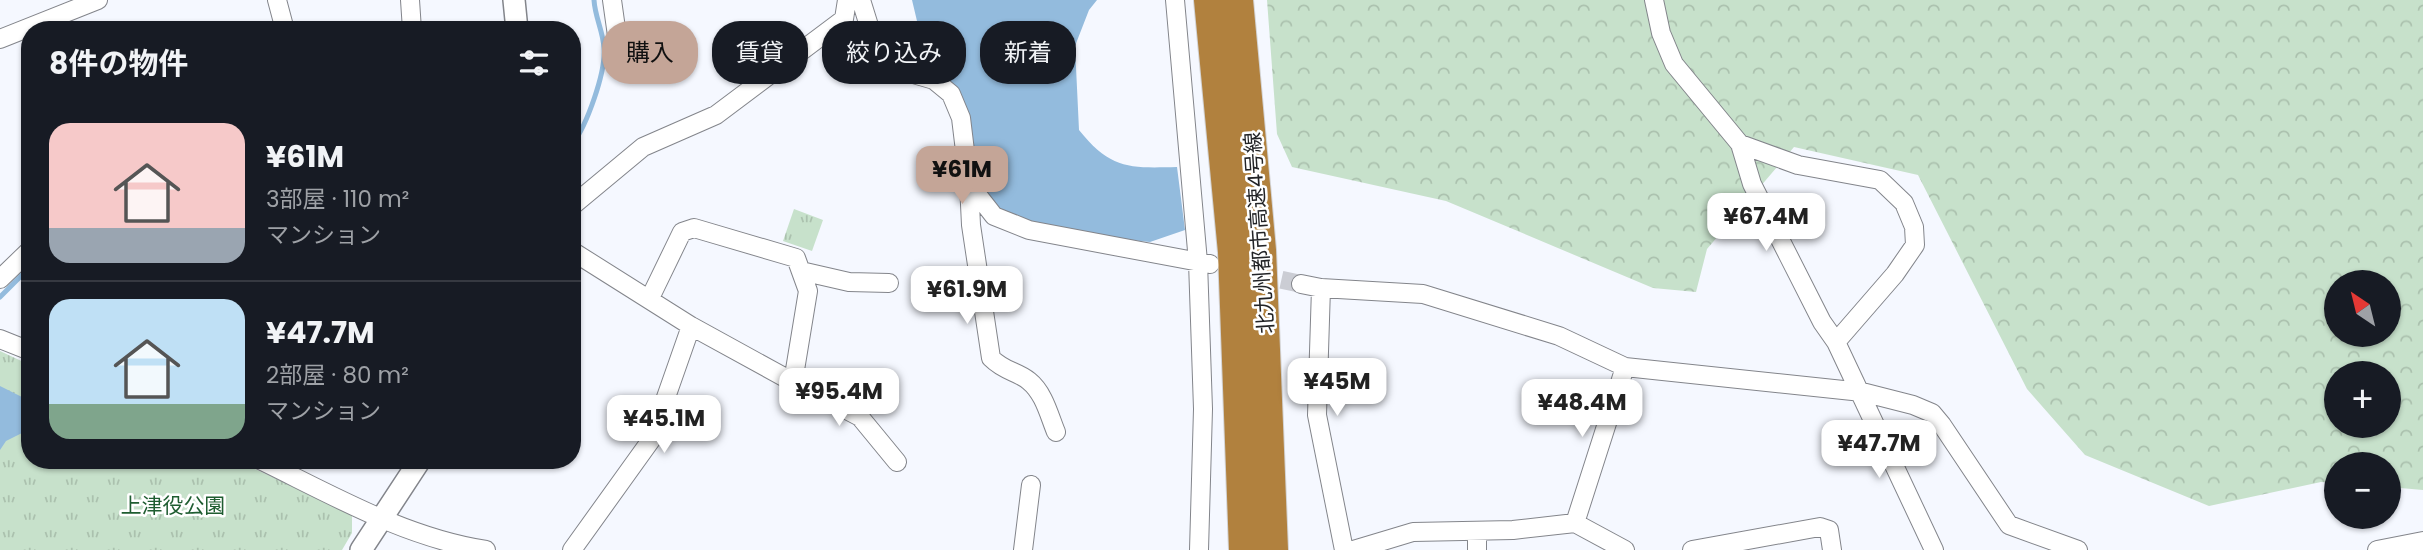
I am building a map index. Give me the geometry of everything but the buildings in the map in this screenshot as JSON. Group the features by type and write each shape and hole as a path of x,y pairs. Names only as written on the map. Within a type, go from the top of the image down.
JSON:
{"highway":[{"name":"北九州都市高速4号線","path":"1209,0 1233,253 1244,550"},
{"name":"北九州都市高速4号線","path":"1238,0 1261,250 1273,550"}],"street":[{"path":"45,21 98,0"},
{"path":"277,0 283,21"},
{"path":"410,0 411,21"},
{"path":"514,0 516,21"},
{"path":"612,0 615,21"},
{"path":"581,199 643,148 727,107 844,19 847,0"},
{"path":"861,0 870,29 884,56 903,71 933,80 951,94 961,118 971,225 990,358 1002,369 1029,380 1044,400 1056,432"},
{"path":"1175,0 1204,263 1199,550"},
{"path":"1654,0 1661,33 1674,64 1740,144 1752,184 1822,322 1836,342 1862,392 1934,550"},
{"path":"0,39 21,31"},
{"path":"1740,144 1798,165 1880,180 1903,203 1914,227 1915,245 1895,274 1836,342"},
{"path":"969,184 994,216 1029,230 1204,263"},
{"path":"650,298 682,232 694,228 796,258 808,291 793,382"},
{"path":"581,256 691,326 859,417 897,462"},
{"path":"0,279 21,259"},
{"path":"801,271 849,282 889,283"},
{"path":"1301,284 1321,288 1423,294 1559,336 1625,367 1862,392 1913,405 1932,413 2009,525 2077,550"},
{"path":"1321,288 1317,415 1344,550"},
{"path":"572,550 651,440 691,326"},
{"path":"0,339 21,346"},
{"path":"1576,523 1625,367"},
{"path":"279,469 380,518 453,547 486,550"},
{"path":"361,550 414,469"},
{"path":"1024,550 1031,485"},
{"path":"1353,550 1413,532 1477,531 1576,523 1625,550"},
{"path":"1692,550 1820,527 1829,530 1832,550"},
{"path":"1477,531 1478,550"},
{"path":"2377,550 2423,541"}],"green space":[{"path":"1267,0 2423,0 2423,490 2401,488 2401,452 2324,452 2324,482 2209,506 2085,455 2027,389 1918,175 1794,147 1707,249 1696,292 1653,288 1446,201 1292,167 1277,134"},
{"path":"794,209 823,220 812,251 783,241"},
{"name":"上津役公園","path":"0,351 21,361 21,469 255,469 352,514 352,533 342,550 0,550"}],"water":[{"path":"912,0 1097,0 1089,10 1076,43 1076,21 980,21 980,84 1076,84 1076,67 1079,130 1101,153 1122,164 1177,167 1185,230 1150,242 1089,236 1025,222 997,207 979,188 964,104 944,84 966,84 966,21 917,21"},
{"path":"0,386 21,396 21,434 6,441 0,450"}],"waterway":[{"path":"581,130 594,98 604,58 594,0"},
{"path":"0,297 21,276"}],"tunnel":[{"path":"1255,274 1301,284"}]}
